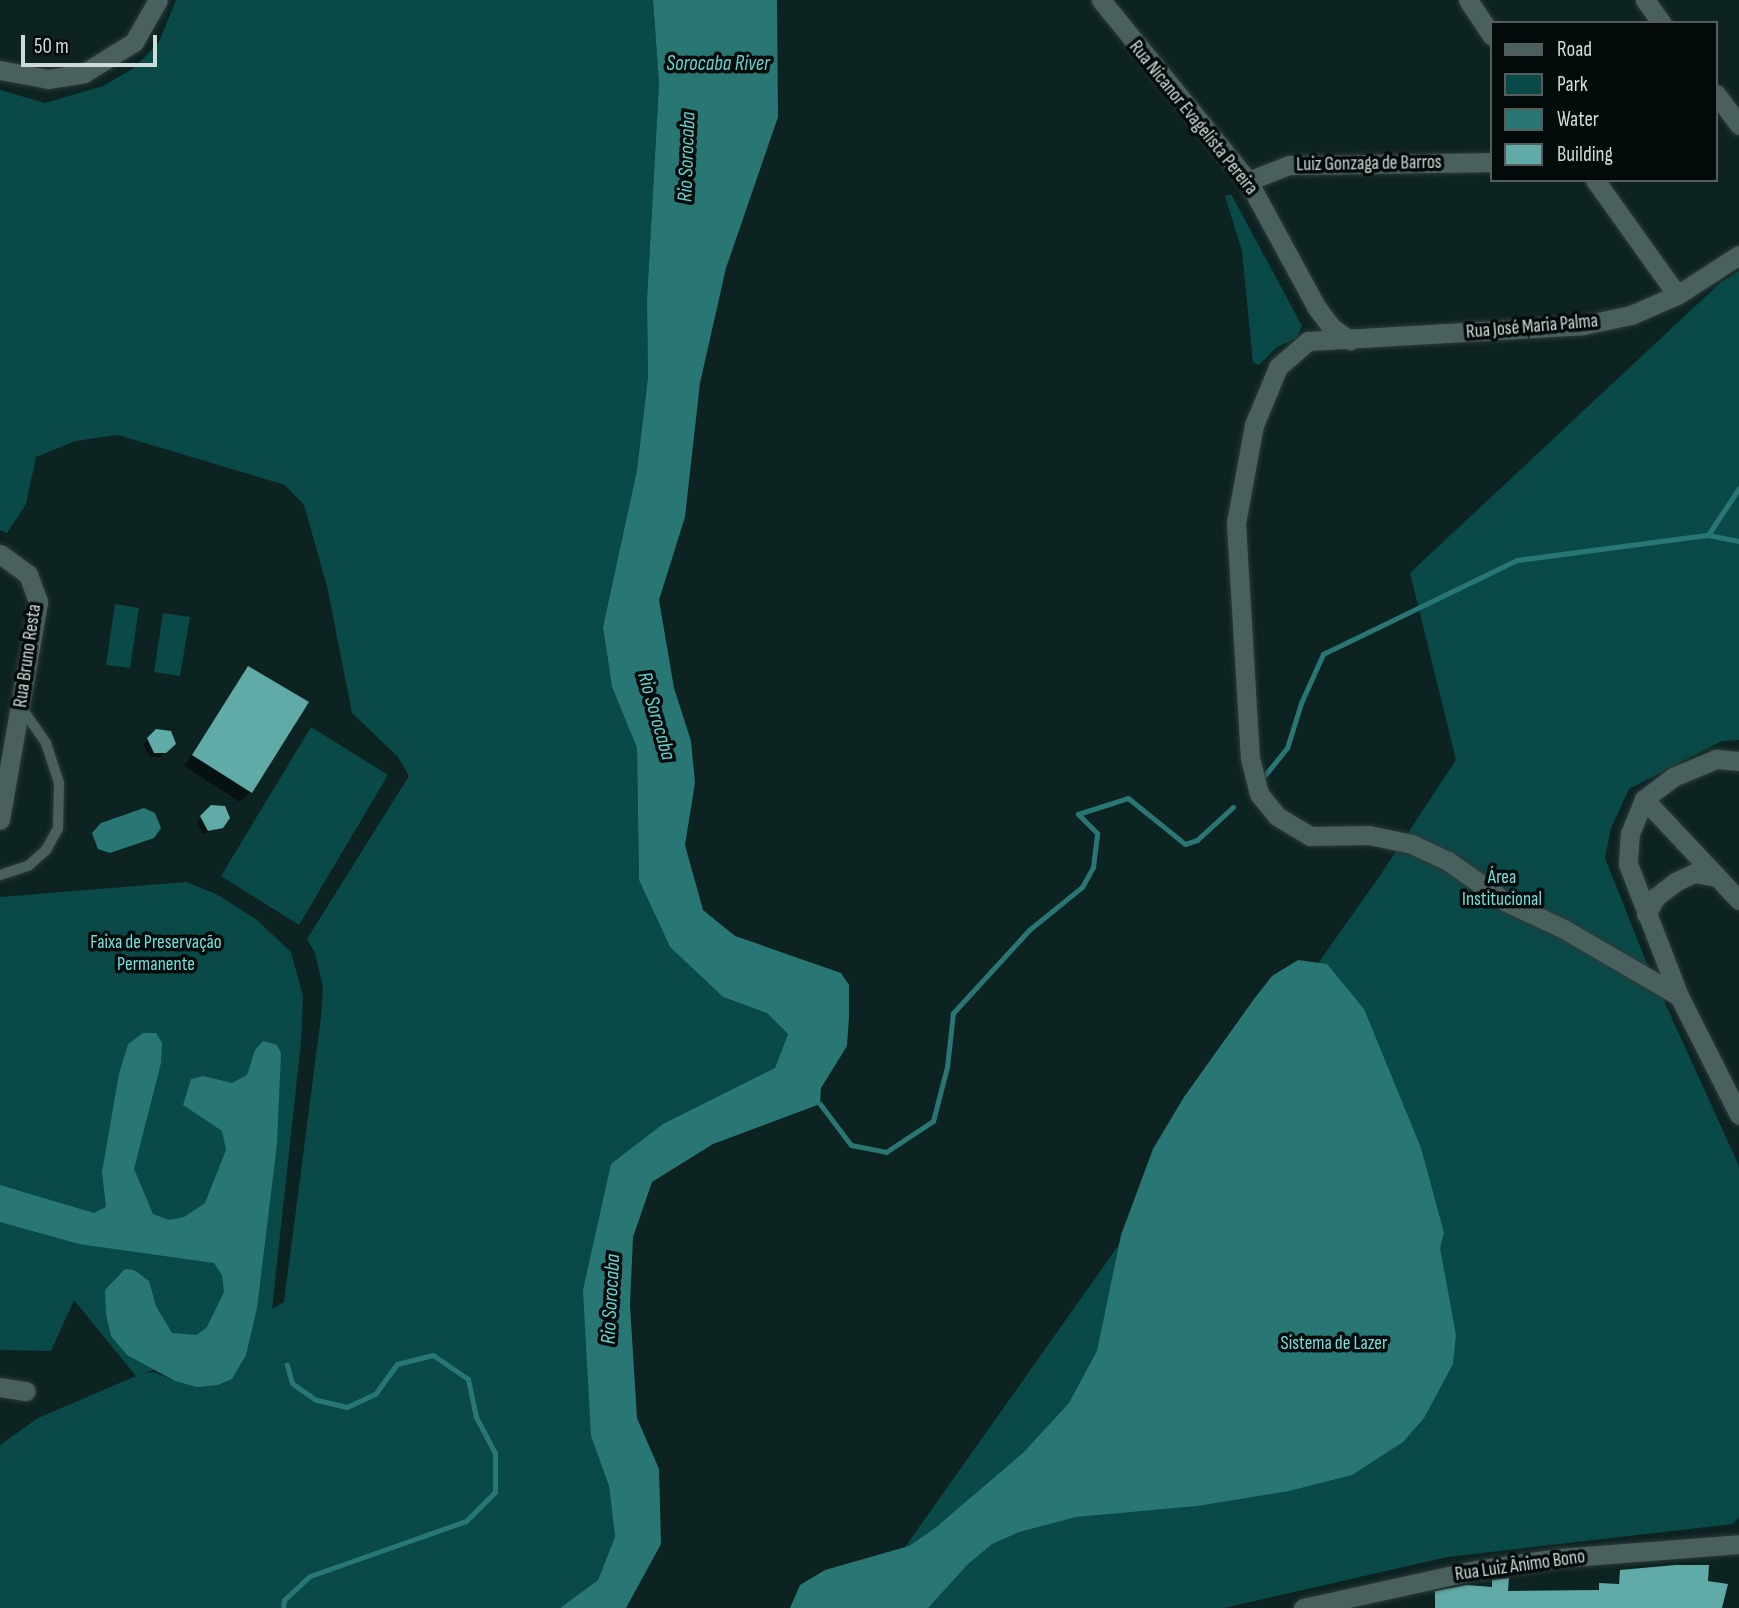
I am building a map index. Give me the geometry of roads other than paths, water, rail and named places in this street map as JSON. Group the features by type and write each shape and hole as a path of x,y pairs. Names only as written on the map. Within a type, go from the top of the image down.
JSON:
{"street":[{"path":"0,70 48,79 84,73 111,60 134,42 158,0"},
{"name":"Rua Nicanor Evagelista Pereira","path":"1101,0 1248,181 1317,307 1332,328 1350,340"},
{"path":"1468,0 1490,33"},
{"path":"1645,0 1661,21"},
{"path":"1718,97 1739,125"},
{"name":"Luiz Gonzaga de Barros","path":"1248,181 1289,165 1490,162"},
{"path":"1596,182 1677,295"},
{"name":"Rua José Maria Palma","path":"1679,996 1564,929 1506,902 1448,861 1412,844 1381,837 1310,836 1277,816 1258,794 1250,760 1236,523 1254,425 1278,367 1291,351 1308,341 1584,326 1631,315 1677,295 1739,255"},
{"name":"Rua Bruno Resta","path":"0,554 28,573 38,602 0,818"},
{"path":"1739,761 1716,759 1672,777 1644,799 1630,833 1628,864 1679,996 1739,1115"},
{"path":"1644,799 1739,900"},
{"path":"1646,914 1656,897 1675,882 1694,873 1717,877"},
{"path":"0,1387 26,1391"},
{"name":"Rua Luiz Ânimo Bono","path":"1303,1608 1361,1601 1559,1558 1739,1544"}],"lane":[{"path":"0,875 28,866 46,850 58,828 59,783 46,743 21,707"}],"water":[{"name":"Sorocaba River","path":"653,0 777,0 778,117 726,268 700,383 685,517 659,600 674,688 691,741 695,783 685,845 703,910 735,936 841,973 849,985 849,1017 847,1046 821,1088 820,1104 713,1144 652,1182 633,1237 630,1305 637,1418 659,1469 661,1544 626,1608 560,1608 598,1580 615,1537 609,1486 591,1436 583,1290 611,1164 663,1124 775,1068 788,1034 767,1013 723,997 670,947 639,880 637,748 612,687 603,627 637,470 648,377 647,300 659,83"},
{"path":"144,808 155,813 161,828 154,838 110,853 98,849 92,833 101,823"},
{"path":"1298,960 1327,964 1364,1009 1421,1148 1444,1233 1440,1248 1456,1335 1453,1364 1424,1418 1403,1442 1352,1475 1289,1491 1197,1506 1076,1517 1019,1532 992,1544 968,1564 928,1608 790,1608 800,1585 825,1570 909,1546 934,1529 1024,1452 1069,1403 1097,1351 1121,1235 1153,1149 1184,1097 1254,999 1272,976"},
{"path":"143,1033 156,1033 162,1043 161,1063 134,1169 153,1214 169,1220 184,1217 205,1203 226,1150 222,1131 183,1105 191,1079 203,1076 232,1083 247,1075 255,1050 263,1041 277,1045 281,1053 277,1144 257,1308 246,1355 232,1379 218,1385 197,1387 175,1381 127,1355 111,1336 106,1314 105,1290 125,1269 134,1270 149,1281 156,1306 172,1333 197,1335 207,1327 224,1292 222,1275 214,1263 79,1244 0,1222 0,1185 94,1213 106,1207 102,1172 119,1074 128,1044"}],"waterway":[{"path":"1265,775 1287,748 1301,703 1323,654 1517,560 1708,535 1739,488"},
{"path":"1708,535 1739,541"},
{"path":"820,1104 851,1145 886,1152 933,1121 947,1067 953,1013 1029,930 1082,887 1093,867 1097,833 1078,814 1128,798 1185,844 1197,840 1233,807"},
{"path":"283,1608 284,1600 310,1576 466,1521 495,1492 495,1453 476,1417 468,1379 433,1355 397,1364 375,1394 347,1407 316,1400 292,1383 287,1365"}],"water label":[{"name":"Rio Sorocaba","path":"687,157"},
{"name":"Rio Sorocaba","path":"656,716"},
{"name":"Rio Sorocaba","path":"611,1299"}],"park label":[{"name":"Área Institucional","path":"1502,889"},
{"name":"Faixa de Preservação Permanente","path":"156,954"},
{"name":"Sistema de Lazer","path":"1334,1344"}]}
